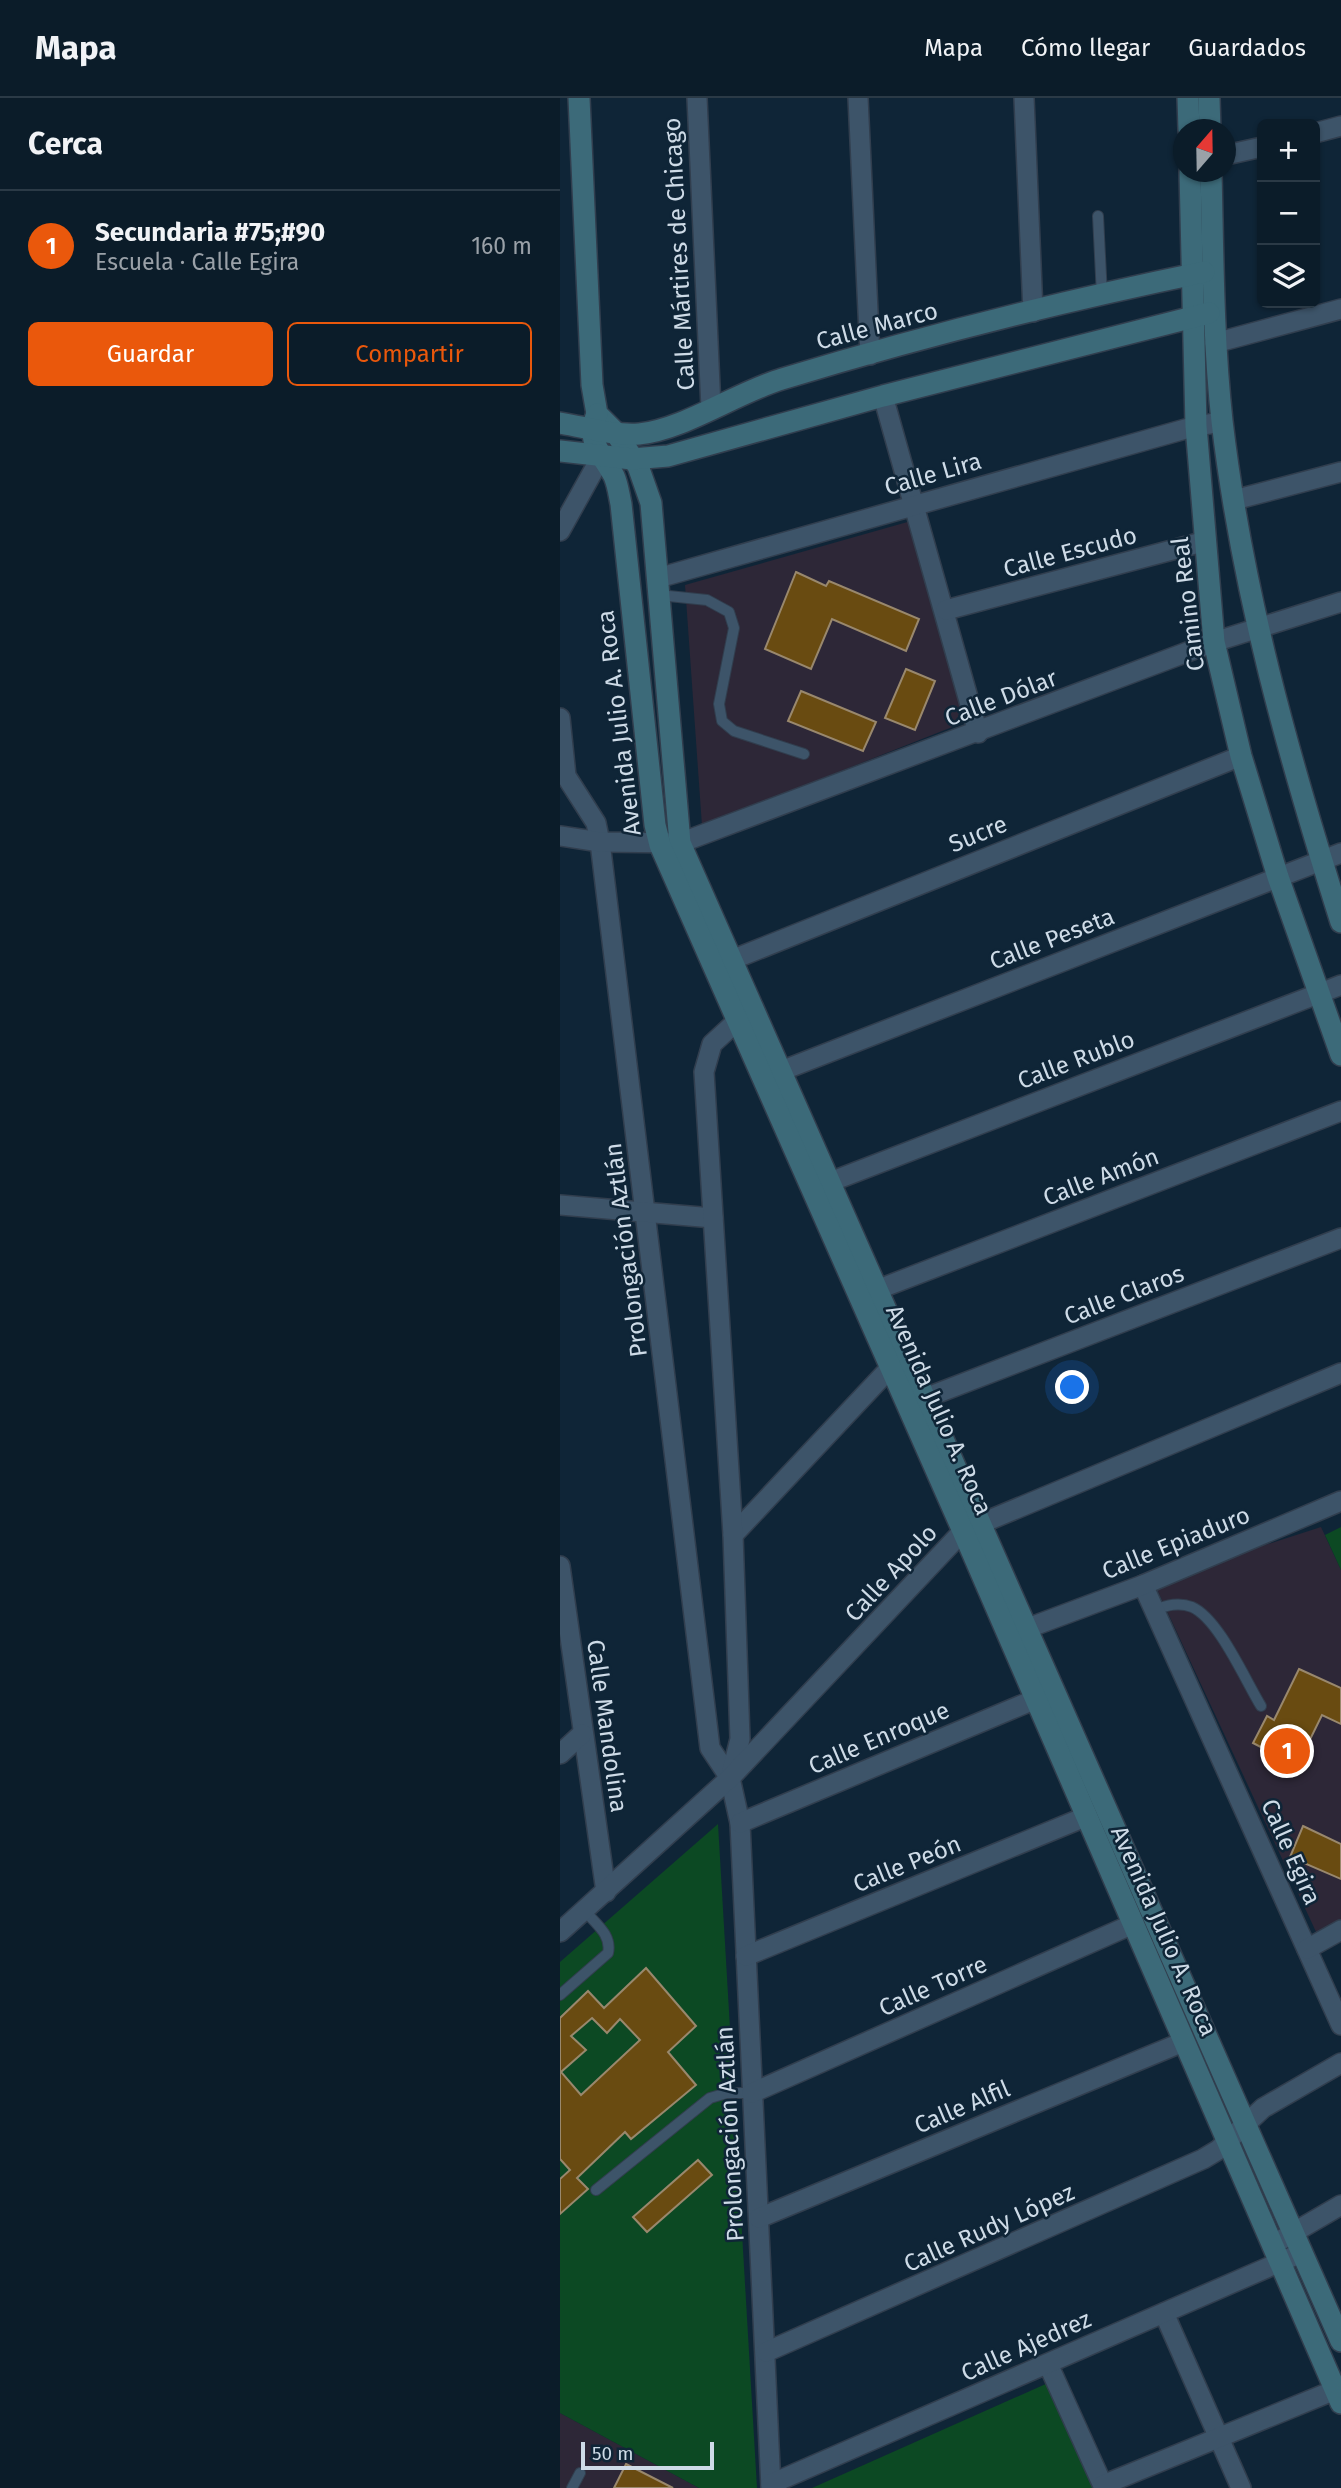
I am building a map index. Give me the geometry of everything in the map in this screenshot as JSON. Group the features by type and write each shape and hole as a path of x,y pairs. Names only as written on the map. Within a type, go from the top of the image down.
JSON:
{"street":[{"name":"Avenida Julio A. Roca","path":"579,98 594,421 601,457 613,475 621,504 654,813 734,958 925,1398 1036,1699 1183,2042 1228,2140 1341,2340"},
{"name":"Calle Mártires de Chicago","path":"697,98 711,408"},
{"path":"858,98 870,355"},
{"path":"1024,98 1033,312"},
{"path":"1188,98 1189,119"},
{"path":"1209,98 1210,119"},
{"path":"1320,132 1341,126"},
{"path":"1236,153 1257,148"},
{"name":"Camino Real","path":"1192,182 1205,314 1196,426 1214,642 1241,756 1278,877 1317,994 1341,1055"},
{"name":"Camino Real","path":"1203,272 1210,182"},
{"name":"Calle Marco","path":"560,423 594,421 615,432 648,432 762,385 1033,312 1203,272"},
{"path":"1215,343 1341,309"},
{"path":"560,451 632,459 689,451 883,396 1205,314"},
{"name":"Camino Real","path":"1205,314 1215,343 1222,422 1258,629 1331,857 1341,922"},
{"path":"883,396 946,610 978,733"},
{"name":"Calle Lira","path":"659,586 916,504 1196,426 1222,422"},
{"name":"Avenida Julio A. Roca","path":"615,432 649,490 659,586 670,844 737,1021 891,1367 971,1527 1028,1628 1245,2125 1338,2396"},
{"path":"560,531 601,457"},
{"path":"1234,500 1341,472"},
{"name":"Calle Escudo","path":"946,610 1206,541"},
{"name":"Calle Dólar","path":"670,844 978,733 1214,642 1341,602"},
{"name":"Prolongación Aztlán","path":"560,719 566,776 596,823 600,842 710,1748 730,1779 740,1823 771,2486"},
{"name":"Sucre","path":"734,958 1241,756"},
{"path":"560,836 600,842 670,844"},
{"name":"Calle Peseta","path":"781,1071 1331,857"},
{"name":"Calle Rublo","path":"830,1181 1341,985"},
{"name":"Prolongación Aztlán","path":"730,1779 740,1739 733,1535 704,1072 712,1044 737,1021"},
{"name":"Calle Amón","path":"878,1289 1341,1111"},
{"path":"560,1205 713,1218"},
{"name":"Calle Claros","path":"925,1398 1341,1238"},
{"path":"733,1535 891,1367"},
{"name":"Calle Apolo","path":"560,1933 730,1779 971,1527 1341,1373"},
{"name":"Calle Epiaduro","path":"1028,1628 1143,1585 1341,1501"},
{"name":"Calle Mandolina","path":"560,1566 582,1734 607,1892"},
{"name":"Calle Egira","path":"1143,1585 1341,2025"},
{"name":"Calle Enroque","path":"740,1823 1036,1699"},
{"path":"560,1754 582,1734"},
{"name":"Calle Peón","path":"746,1956 1085,1817"},
{"name":"Calle Torre","path":"752,2093 1133,1924"},
{"path":"1307,1949 1341,1930"},
{"name":"Calle Alfil","path":"759,2218 1183,2042"},
{"name":"Calle Rudy López","path":"766,2352 1203,2159 1263,2108 1341,2063"},
{"name":"Calle Ajedrez","path":"771,2486 1164,2313 1288,2248 1341,2205"},
{"path":"1164,2313 1241,2488"},
{"path":"1048,2364 1103,2486 1218,2436 1338,2396"}],"lane":[{"path":"1098,216 1102,296"},
{"path":"659,586 707,600 729,612 734,628 719,704 722,721 734,731 804,754"},
{"path":"1154,1610 1173,1604 1192,1608 1212,1623 1261,1706"},
{"path":"560,1995 608,1953 610,1944 607,1936 584,1911"},
{"path":"596,2190 710,2098 727,2093 752,2093"},
{"path":"572,2488 580,2473"}],"shaded area":[{"path":"911,521 965,722 702,826 685,585"},
{"path":"1321,1527 1341,1570 1341,1921 1317,1934 1153,1581"},
{"path":"560,2413 699,2488 560,2488"}],"green space":[{"path":"1341,1527 1341,1570 1325,1535"},
{"path":"718,1824 757,2488 699,2488 560,2413 560,1962"},
{"path":"1048,2383 1095,2488 812,2488"}],"building":[{"path":"796,572 826,586 829,581 919,619 906,651 832,619 811,669 765,649"},
{"path":"906,669 935,681 915,730 885,718"},
{"path":"801,691 876,722 863,751 788,721"},
{"path":"1299,1669 1341,1688 1341,1724 1322,1715 1297,1766 1253,1743 1267,1716 1274,1720"},
{"path":"1303,1826 1341,1844 1341,1879 1290,1857"},
{"path":"646,1968 696,2026 668,2052 696,2085 631,2139 625,2132 577,2178 588,2189 560,2214 560,2179 570,2170 560,2159 560,2018 588,1991 604,2008","holes":["592,2018 607,2033 620,2019 640,2040 581,2095 561,2072 586,2050 571,2036"]},
{"path":"698,2160 712,2175 647,2232 633,2217"},
{"path":"626,2464 673,2488 614,2488"}],"place":[{"name":"Secundaria #75;#90","path":"1287,1751"}]}
